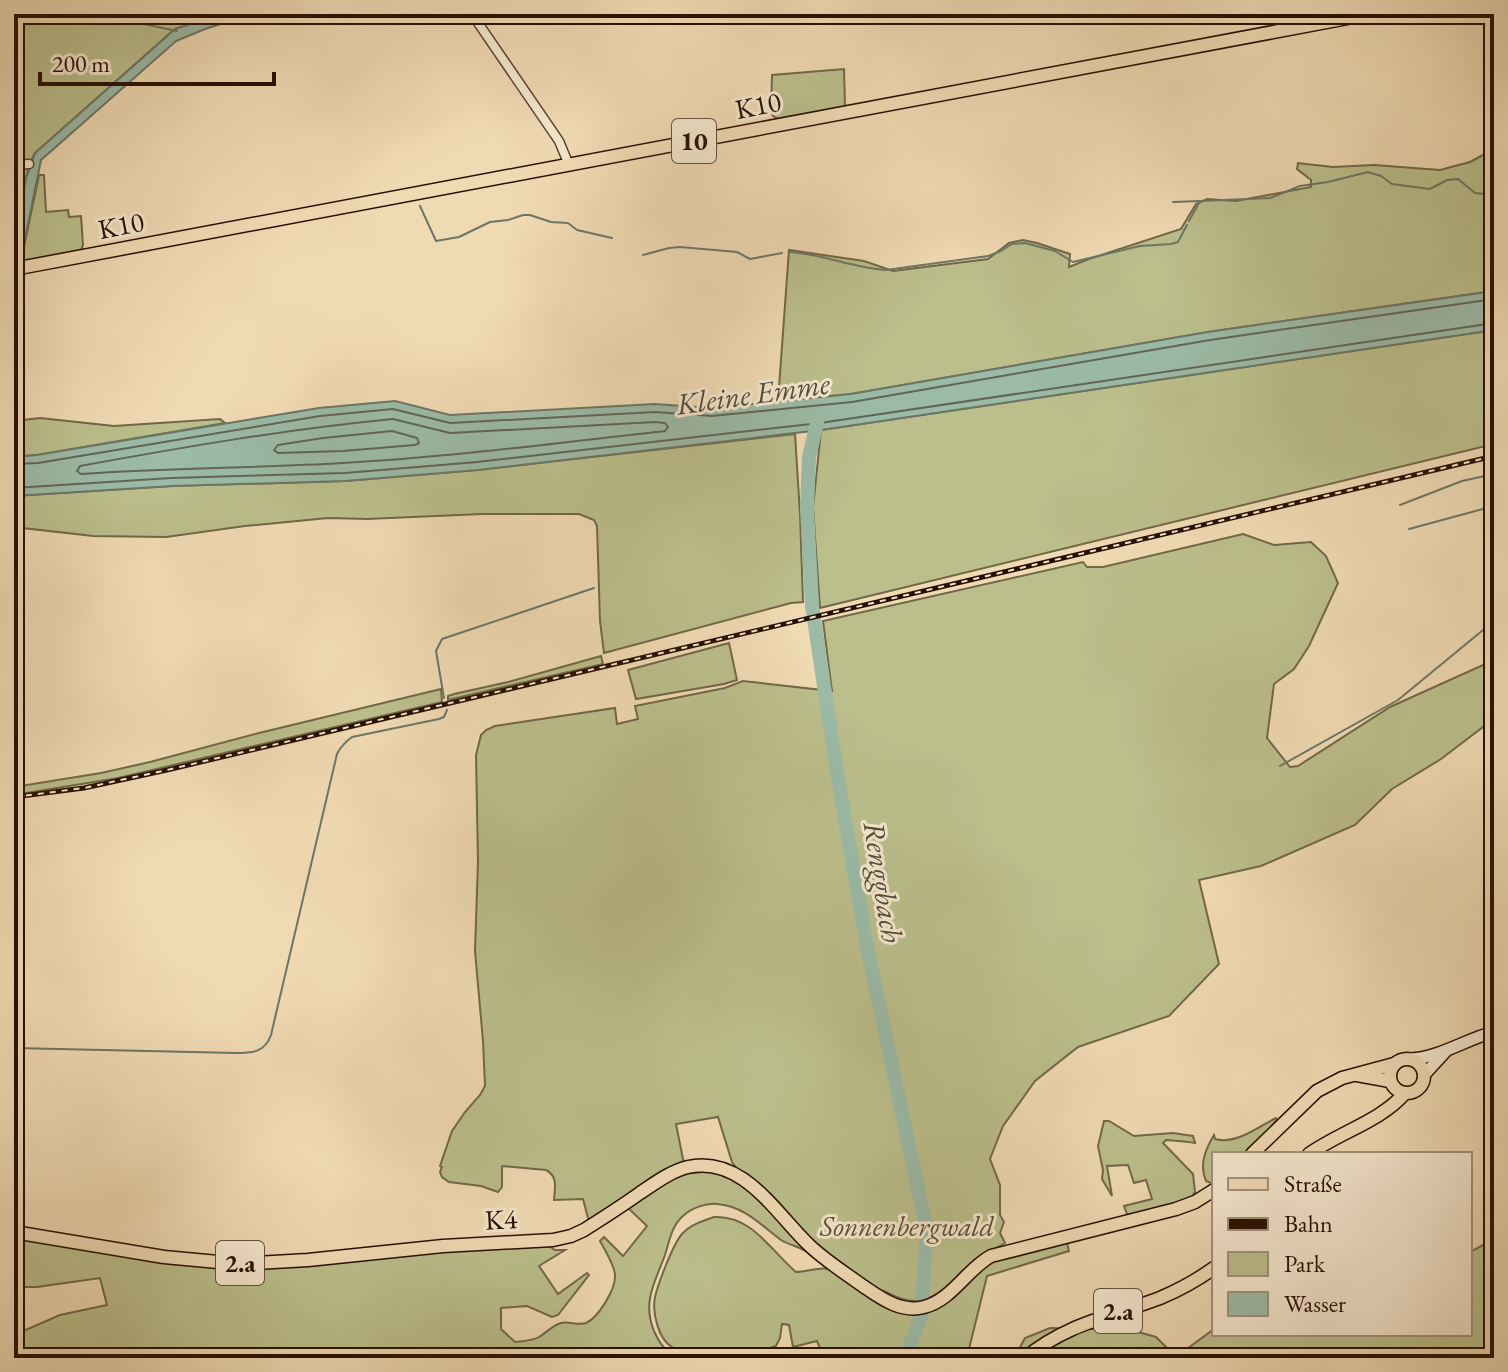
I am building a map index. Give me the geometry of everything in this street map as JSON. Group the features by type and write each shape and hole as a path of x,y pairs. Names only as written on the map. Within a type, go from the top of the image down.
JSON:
{"main road":[{"name":"K10","path":"17,268 1369,14"},
{"path":"1254,1152 1317,1091 1337,1080 1403,1059 1428,1057 1471,1038 1494,1032"},
{"path":"1312,1152 1395,1105 1405,1093 1415,1091 1424,1075 1447,1051"},
{"path":"1411,1059 1420,1065 1424,1075"},
{"path":"1386,1110 1394,1064"},
{"path":"1357,1075 1392,1084 1405,1093"},
{"name":"K4","path":"14,1232 154,1256 239,1263 303,1261 443,1246 553,1240 584,1230 666,1177 688,1168 706,1166 724,1168 744,1179 824,1258 888,1303 914,1309 943,1298 991,1256 1176,1209 1212,1191"},
{"name":"2.a","path":"1025,1358 1063,1332 1161,1297 1212,1269"}],"street":[{"path":"472,14 559,141 569,165"},
{"path":"14,165 29,164"}],"green space":[{"path":"14,14 221,14 175,29 35,153 31,161 14,163"},
{"path":"844,69 845,107 778,119 773,116 772,75"},
{"path":"1494,149 1494,291 1208,332 851,394 778,401 789,250 864,261 893,271 988,259 1009,243 1023,240 1070,254 1069,267 1181,229 1196,204 1207,199 1236,201 1311,187 1311,180 1297,169 1298,163 1440,170 1470,162"},
{"path":"29,165 14,238 14,167"},
{"path":"39,175 44,175 46,212 68,210 69,217 81,216 83,245 81,250 21,261"},
{"path":"1494,330 1494,444 820,608 813,508 821,430"},
{"path":"40,418 114,426 220,419 225,423 14,457 14,421"},
{"path":"795,434 803,602 604,653 597,526 594,520 579,514 328,518 166,537 93,536 14,527 14,496 172,486 345,481 478,470"},
{"name":"Sonnenbergwald","path":"1243,534 1274,545 1311,542 1326,556 1338,583 1309,646 1294,669 1274,684 1267,738 1290,767 1298,766 1390,707 1494,660 1494,722 1392,789 1355,825 1261,866 1199,880 1219,964 1169,1016 1078,1047 1035,1081 1003,1126 990,1159 1000,1185 1000,1215 1004,1222 1000,1233 1005,1243 977,1258 934,1296 916,1301 874,1288 830,1258 738,1170 732,1162 718,1117 676,1124 684,1164 589,1222 583,1199 554,1200 554,1179 546,1170 502,1166 502,1187 498,1192 481,1186 449,1182 442,1177 440,1166 452,1131 485,1086 475,951 478,861 476,755 481,735 486,730 495,726 615,708 617,724 638,719 635,706 725,688 743,681 832,691 823,621 1083,562 1087,567 1103,567"},
{"path":"729,643 737,680 636,699 628,670"},
{"path":"601,656 603,664 448,700 448,696 454,694"},
{"path":"441,689 442,702 118,778 14,795 14,787 150,762"},
{"path":"1277,1120 1248,1152 1212,1152 1212,1183 1206,1181 1204,1158 1214,1135 1215,1139 1231,1140"},
{"path":"1104,1121 1134,1136 1173,1133 1193,1136 1195,1143 1166,1140 1163,1143 1193,1174 1195,1192 1191,1198 1127,1214 1124,1206 1152,1199 1146,1180 1134,1183 1128,1165 1107,1166 1112,1196 1102,1179 1098,1146"},
{"path":"715,1171 738,1182 760,1199 814,1255 781,1240 736,1208 713,1204 694,1208 676,1224 654,1283 649,1311 654,1331 664,1347 679,1357 781,1354 778,1358 14,1358 16,1334 60,1315 107,1305 100,1278 22,1287 20,1273 14,1264 14,1236 186,1263 549,1246 555,1250 565,1250 539,1266 558,1294 587,1273 589,1275 558,1315 552,1317 527,1306 501,1308 501,1329 515,1342 527,1341 555,1325 583,1324 596,1315 615,1281 613,1268 600,1241 604,1237 623,1256 647,1226 628,1208 672,1179 688,1173"},
{"path":"714,1217 727,1218 750,1228 796,1272 831,1270 879,1304 913,1314 986,1264 1003,1257 1067,1243 1069,1251 987,1276 968,1353 973,1358 816,1358 822,1353 817,1341 793,1347 789,1325 782,1324 776,1346 770,1348 720,1352 680,1350 667,1343 660,1332 655,1317 655,1297 678,1239 692,1226"},
{"path":"1494,1239 1494,1358 1014,1358 1025,1338 1050,1328 1131,1330 1156,1337 1176,1357 1212,1330 1212,1336 1472,1336 1472,1251"}],"water":[{"path":"221,14 252,14 176,41 41,160 14,293 14,238 26,179 35,153 175,29"},
{"path":"1494,291 1494,330 821,430 478,470 345,481 172,486 14,496 14,457 319,408 395,401 450,415 655,404 711,408 851,394 1208,332"}],"waterway":[{"path":"96,14 177,31"},
{"path":"1189,221 1200,201 1270,198 1300,186 1368,172 1392,184 1430,189 1447,180 1458,179 1475,193 1494,195"},
{"path":"1173,202 1200,201"},
{"path":"420,206 436,241 459,237 490,222 523,215 568,223 577,230 612,238"},
{"path":"790,252 886,270 988,256 1012,244 1025,243 1055,251 1073,262 1140,246 1178,242 1187,225"},
{"path":"643,255 680,247 737,252 750,259 782,253"},
{"name":"Renggbach","path":"819,414 809,457 807,509 812,606 866,942 927,1231 921,1316 905,1358"},
{"path":"1400,505 1462,481 1494,474"},
{"path":"1409,529 1494,506"},
{"path":"444,698 436,651 442,639 594,588"},
{"path":"1280,766 1398,700 1494,621"},
{"path":"14,1048 236,1053 262,1048 271,1035 337,754 352,737 439,719 444,717 447,710"}],"railway":[{"path":"14,797 84,788 167,770 1494,456"}],"water label":[{"name":"Kleine Emme","path":"753,394"}]}
